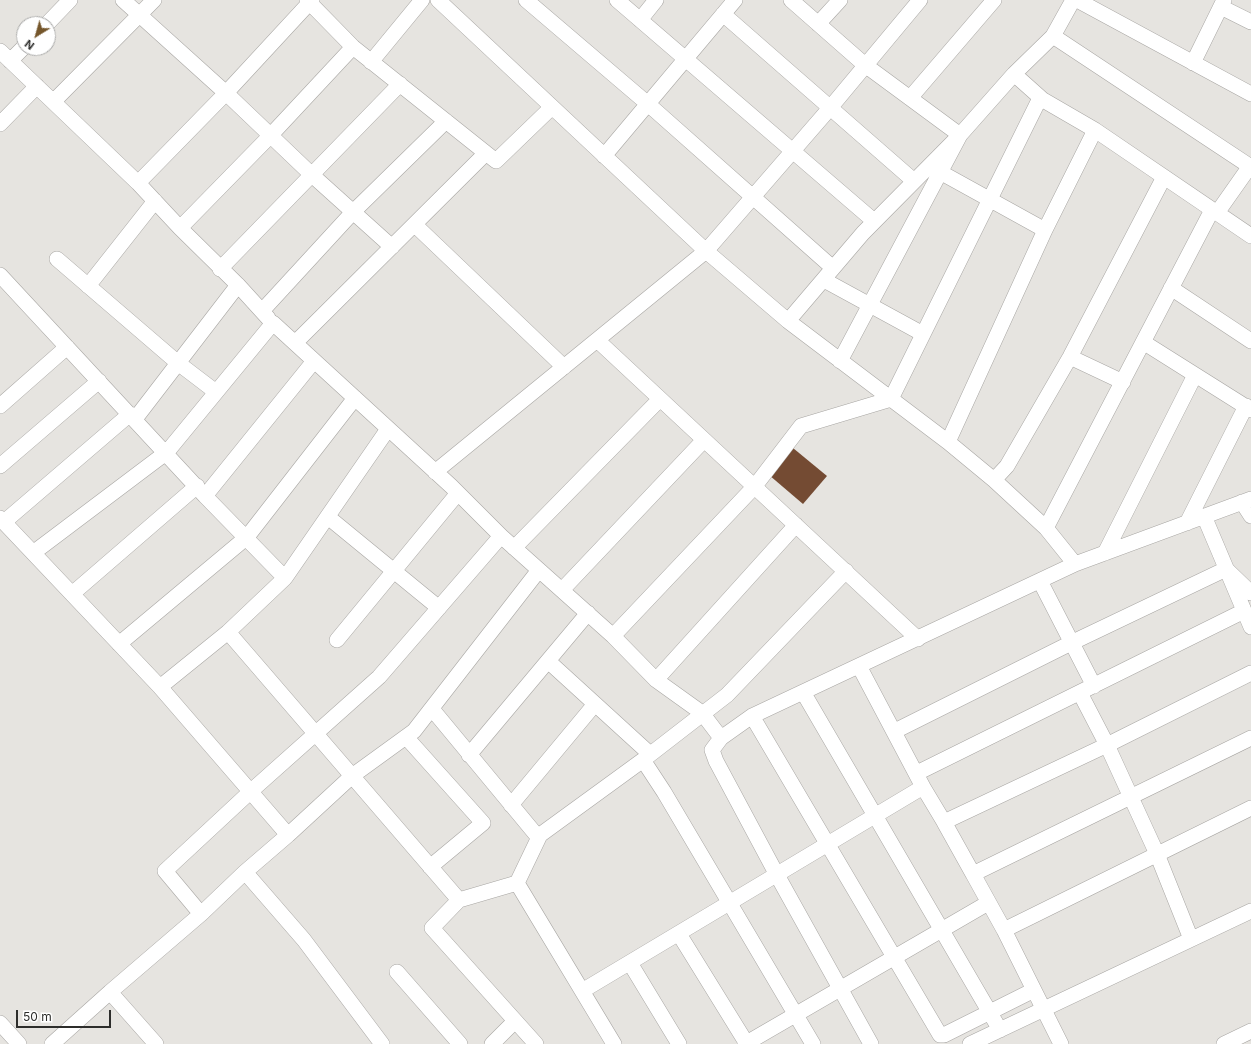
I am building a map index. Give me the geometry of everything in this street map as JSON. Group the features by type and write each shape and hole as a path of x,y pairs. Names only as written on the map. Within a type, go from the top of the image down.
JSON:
{"street":[{"path":"54,16 70,0"},
{"path":"123,0 392,247"},
{"path":"54,101 154,0"},
{"path":"371,62 422,0"},
{"path":"438,0 706,251 788,321 948,442 994,480 1046,528 1075,564"},
{"path":"526,0 648,104 752,197 828,274 869,305 923,334"},
{"path":"617,0 874,221"},
{"path":"640,20 656,0"},
{"path":"604,156 735,0"},
{"path":"791,0 866,65 960,135"},
{"path":"818,24 840,0"},
{"path":"435,472 706,251 830,108 920,0"},
{"path":"910,98 994,0"},
{"path":"138,183 226,93 310,1 353,47 496,161 552,107"},
{"path":"788,321 874,221 960,135 1014,74 1053,36 1079,1 1251,94"},
{"path":"1193,63 1222,3 1251,22"},
{"path":"723,14 914,181"},
{"path":"1046,528 1171,288 1215,212 1251,166 1053,36"},
{"path":"180,228 270,136 353,47"},
{"path":"16,51 5,56 54,101 138,183 273,323 458,493 514,548 613,636 656,680 702,713 721,738"},
{"path":"1014,74 1042,99 1095,130 1251,236"},
{"path":"220,268 400,84"},
{"path":"0,124 36,86"},
{"path":"613,636 755,486 801,426 891,399 1036,104 1042,99"},
{"path":"262,311 353,212 446,121"},
{"path":"948,442 1045,230 1095,130"},
{"path":"840,361 960,135"},
{"path":"295,343 486,153"},
{"path":"940,172 1045,230"},
{"path":"994,480 1007,466 1070,357 1164,177"},
{"path":"88,286 155,201"},
{"path":"415,225 564,367"},
{"path":"57,259 178,363 216,392"},
{"path":"0,275 201,491 285,578"},
{"path":"238,285 178,363 132,417 2,520 160,687 288,836"},
{"path":"1171,288 1251,341"},
{"path":"33,553 166,452 273,323"},
{"path":"597,340 918,639"},
{"path":"1143,342 1248,408 1187,523"},
{"path":"0,406 67,347"},
{"path":"1070,357 1123,382"},
{"path":"72,594 201,491 314,360"},
{"path":"1105,553 1195,375"},
{"path":"0,466 99,381"},
{"path":"119,644 247,537 355,398"},
{"path":"514,548 660,399"},
{"path":"160,687 228,632 285,578 388,429"},
{"path":"562,590 704,440"},
{"path":"337,640 458,493"},
{"path":"871,1044 777,875 716,761 712,750 721,738 752,716 1075,564 1246,500 1251,516"},
{"path":"1204,516 1251,627"},
{"path":"328,517 439,608"},
{"path":"656,680 796,525"},
{"path":"201,914 165,872 250,792 380,677 501,536"},
{"path":"1226,569 1251,593"},
{"path":"895,731 1071,643 1226,569"},
{"path":"52,1044 201,914 245,872 288,836 352,776 414,732 538,570"},
{"path":"536,1044 432,928 459,900 517,883 538,837 646,757 726,695 846,571"},
{"path":"1040,581 1071,643 1107,745 1157,854 1191,939"},
{"path":"917,773 1244,611"},
{"path":"469,755 588,613"},
{"path":"228,632 459,900"},
{"path":"548,662 595,704 646,757 664,792 813,1044"},
{"path":"859,666 895,731 923,787 1004,930 1061,1044"},
{"path":"944,822 1107,745 1251,673"},
{"path":"803,692 1000,1030"},
{"path":"511,805 595,704"},
{"path":"432,709 538,837"},
{"path":"752,716 940,1035 944,1035 1034,990"},
{"path":"406,737 483,823 430,867"},
{"path":"973,874 1251,738"},
{"path":"582,991 730,904 923,787"},
{"path":"1004,930 1251,808"},
{"path":"245,872 304,940 382,1044"},
{"path":"517,883 614,1044"},
{"path":"679,934 746,1044 988,903"},
{"path":"970,1044 1043,1008 1251,911"},
{"path":"630,963 679,1044"},
{"path":"397,972 460,1044"},
{"path":"110,992 156,1044"},
{"path":"492,1044 515,1021"},
{"path":"0,1023 19,1044"},
{"path":"1224,1044 1251,1031"}],"building":[{"path":"793,448 827,476 803,504 769,475"}]}
